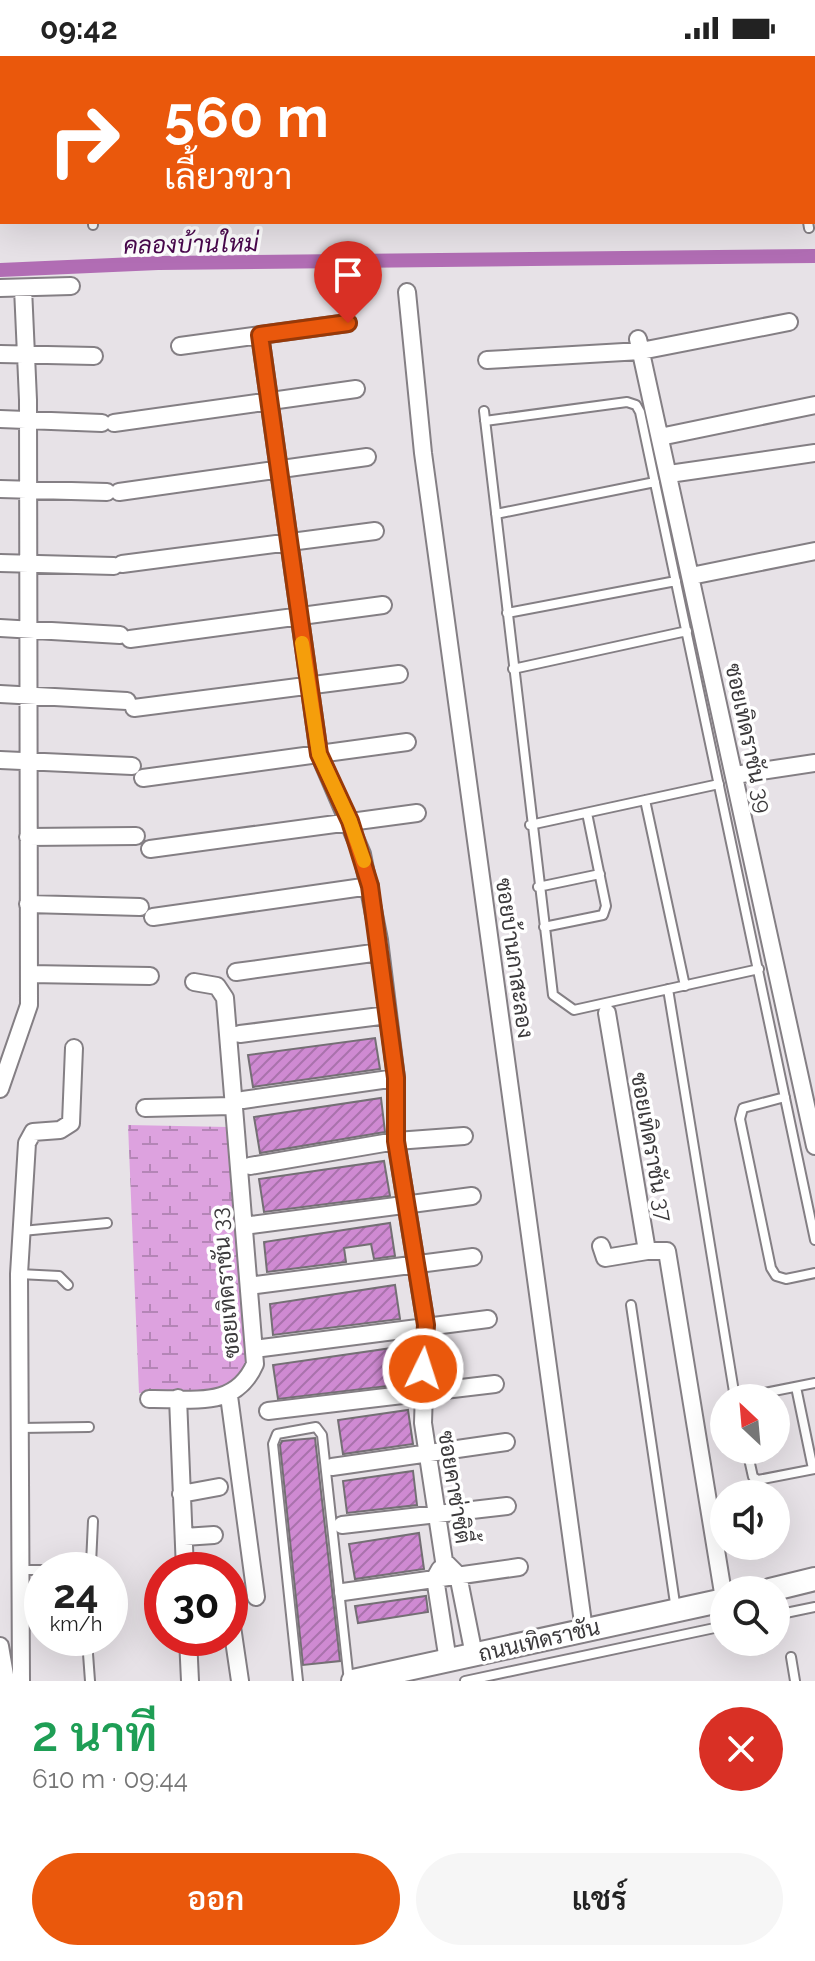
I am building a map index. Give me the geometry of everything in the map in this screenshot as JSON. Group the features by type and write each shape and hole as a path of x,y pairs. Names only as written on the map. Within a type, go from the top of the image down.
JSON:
{"street":[{"path":"0,288 71,286"},
{"path":"0,1089 5,1052 29,1005 28,490 23,288"},
{"name":"ซอยบ้านกาสะลอง","path":"407,292 425,468 584,1630"},
{"path":"487,360 639,345 789,322"},
{"path":"180,346 348,323"},
{"name":"ซอยคาซ่าซิตี้","path":"260,335 319,754 350,821 370,886 396,1078 396,1141 426,1325 421,1391 427,1451 444,1561 458,1575 474,1655"},
{"name":"ซอยเทิดราชัน 39","path":"639,345 660,437 662,478 684,578 735,775 815,1146"},
{"path":"0,354 94,356"},
{"path":"0,419 108,423 356,389"},
{"path":"660,437 815,405"},
{"path":"662,478 815,453"},
{"path":"0,489 113,492 367,457"},
{"path":"0,563 118,565 375,531"},
{"path":"684,578 815,551"},
{"path":"0,628 125,637 383,605"},
{"path":"0,694 29,694 130,705 399,674"},
{"path":"0,760 138,772 407,742"},
{"path":"735,775 815,763"},
{"path":"150,849 417,813"},
{"path":"28,837 136,836"},
{"path":"28,904 146,912 370,886"},
{"path":"236,972 380,952"},
{"path":"29,974 150,976"},
{"name":"ซอยเทิดราชัน 33","path":"194,982 217,986 225,998 237,1103 255,1364 248,1381 229,1396"},
{"name":"ซอยเทิดราชัน 37","path":"607,1013 647,1251 667,1251 720,1576"},
{"path":"240,1034 388,1015"},
{"path":"21,1681 21,1231 29,1136 60,1130 71,1123 74,1048"},
{"path":"145,1108 237,1103 396,1078"},
{"path":"250,1166 396,1141 464,1136"},
{"path":"251,1225 472,1196"},
{"path":"601,1246 605,1258 647,1251"},
{"path":"256,1285 473,1257"},
{"path":"262,1348 488,1319"},
{"path":"268,1411 495,1384"},
{"path":"149,1399 229,1396 256,1597"},
{"path":"178,1398 184,1552"},
{"path":"332,1467 506,1442"},
{"path":"181,1494 219,1487"},
{"path":"342,1525 507,1506"},
{"path":"184,1537 214,1535"},
{"name":"ซอยคาซ่าซิตี้","path":"435,1578 444,1561"},
{"path":"343,1592 519,1567"},
{"path":"435,1578 448,1661"},
{"path":"790,1585 815,1579"},
{"name":"ถนนเทิดราชัน","path":"351,1681 710,1603"},
{"path":"0,1646 6,1681"},
{"path":"189,1656 190,1681"},
{"path":"236,1656 240,1681"}],"lane":[{"path":"496,514 662,478 636,405 627,402 484,416 530,825 553,995 574,1010 759,969"},
{"path":"507,613 684,578 687,631 815,1240"},
{"path":"513,669 687,631"},
{"path":"530,825 719,784"},
{"path":"645,800 685,986"},
{"path":"544,927 603,915 606,906 587,813"},
{"path":"538,887 600,874"},
{"path":"668,989 735,1384"},
{"path":"785,1097 751,1103 743,1108 740,1119 771,1268 776,1276 786,1279 815,1273"},
{"path":"21,1231 107,1223"},
{"path":"19,1274 59,1276 68,1285"},
{"path":"631,1305 676,1611"},
{"path":"790,1388 815,1383"},
{"path":"750,1464 753,1477 758,1480 814,1469 796,1387"},
{"path":"20,1428 89,1427"},
{"path":"298,1681 273,1444 277,1434 316,1427 322,1435 351,1681"},
{"path":"92,1552 93,1521"},
{"path":"790,1612 815,1607"},
{"path":"465,1681 710,1629"},
{"path":"88,1656 90,1681"},
{"path":"791,1657 795,1681"}],"green space":[{"path":"128,1125 228,1127 249,1363 230,1389 139,1393"}],"building":[{"path":"375,1038 380,1069 253,1087 248,1055"},
{"path":"381,1098 385,1132 260,1153 254,1117"},
{"path":"384,1161 390,1196 264,1212 259,1179"},
{"path":"390,1223 395,1256 374,1259 371,1244 344,1248 346,1262 267,1272 264,1242"},
{"path":"395,1285 400,1319 273,1335 270,1304"},
{"path":"399,1347 405,1384 278,1399 273,1365"},
{"path":"408,1410 413,1444 343,1454 338,1420"},
{"path":"315,1438 340,1661 303,1665 280,1445 282,1441"},
{"path":"413,1471 417,1505 347,1513 343,1481"},
{"path":"419,1533 424,1569 355,1579 349,1544"},
{"path":"426,1596 428,1612 358,1623 355,1606"}],"waterway":[{"name":"คลองบ้านใหม่","path":"0,270 158,263 815,256"}],"slow traffic":[{"path":"302,643 319,754 350,821 364,861"}],"route":[{"path":"348,323 260,335 319,754 362,854 379,940 396,1078 396,1141 426,1325 423,1369"}]}
